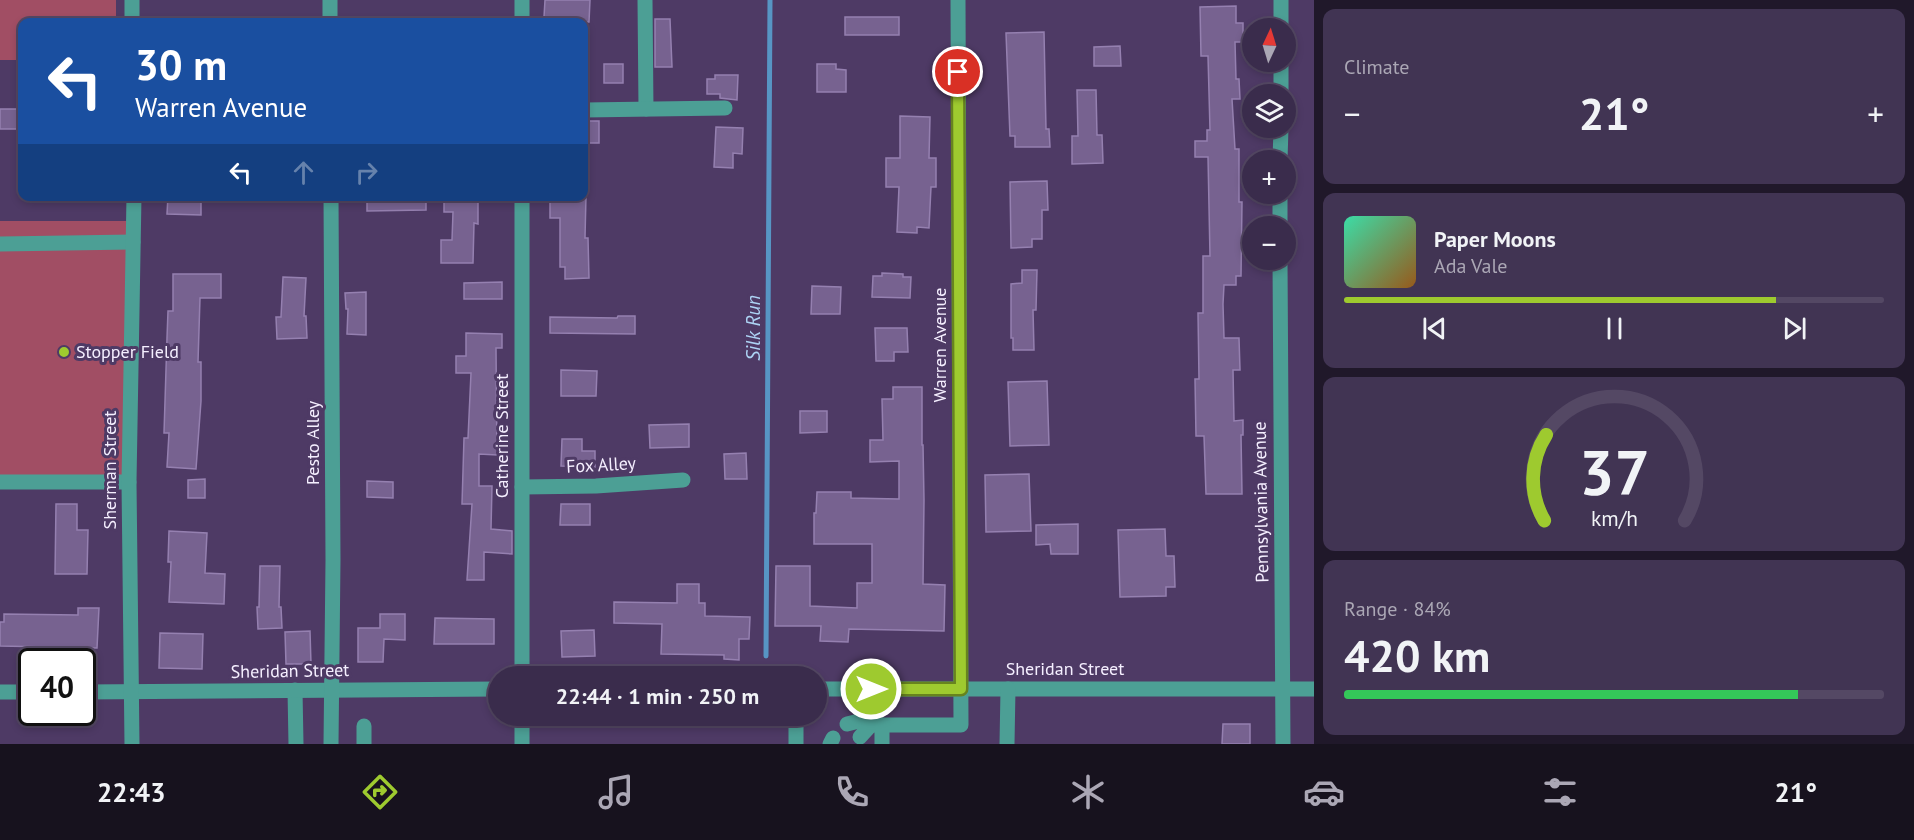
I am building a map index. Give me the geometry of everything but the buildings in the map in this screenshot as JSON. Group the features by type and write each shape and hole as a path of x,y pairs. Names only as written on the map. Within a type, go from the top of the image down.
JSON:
{"street":[{"path":"132,0 132,18"},
{"path":"330,0 330,18"},
{"path":"522,0 522,18"},
{"path":"645,0 646,109"},
{"name":"Warren Avenue","path":"875,723 961,725 958,0"},
{"path":"1281,0 1281,18"},
{"path":"588,110 724,108"},
{"name":"Sherman Street","path":"132,744 129,482 134,201"},
{"name":"Pesto Alley","path":"331,201 333,409 331,744"},
{"name":"Catherine Street","path":"522,201 522,666"},
{"path":"0,244 133,242"},
{"name":"Pennsylvania Avenue","path":"1280,270 1283,744"},
{"name":"Fox Alley","path":"522,487 596,486 682,480"},
{"path":"0,482 129,482"},
{"name":"Sheridan Street","path":"96,692 488,689"},
{"name":"Sheridan Street","path":"827,689 1314,689"},
{"path":"871,689 875,723 882,744"},
{"path":"1007,744 1008,689"},
{"path":"295,690 296,744"},
{"path":"0,692 18,692"},
{"path":"847,724 875,723"},
{"path":"860,737 875,723"},
{"path":"364,726 364,744"},
{"path":"522,726 522,744"},
{"path":"796,726 796,744"}],"shaded area":[{"path":"0,0 116,0 116,18 18,18 18,60 0,60"},
{"name":"Stopper Field","path":"0,221 128,221 129,482 0,482"}],"waterway":[{"name":"Silk Run","path":"766,656 770,0"}],"place":[{"name":"Stopper Field","path":"64,352"}],"route":[{"path":"871,689 961,689 958,72"}]}
